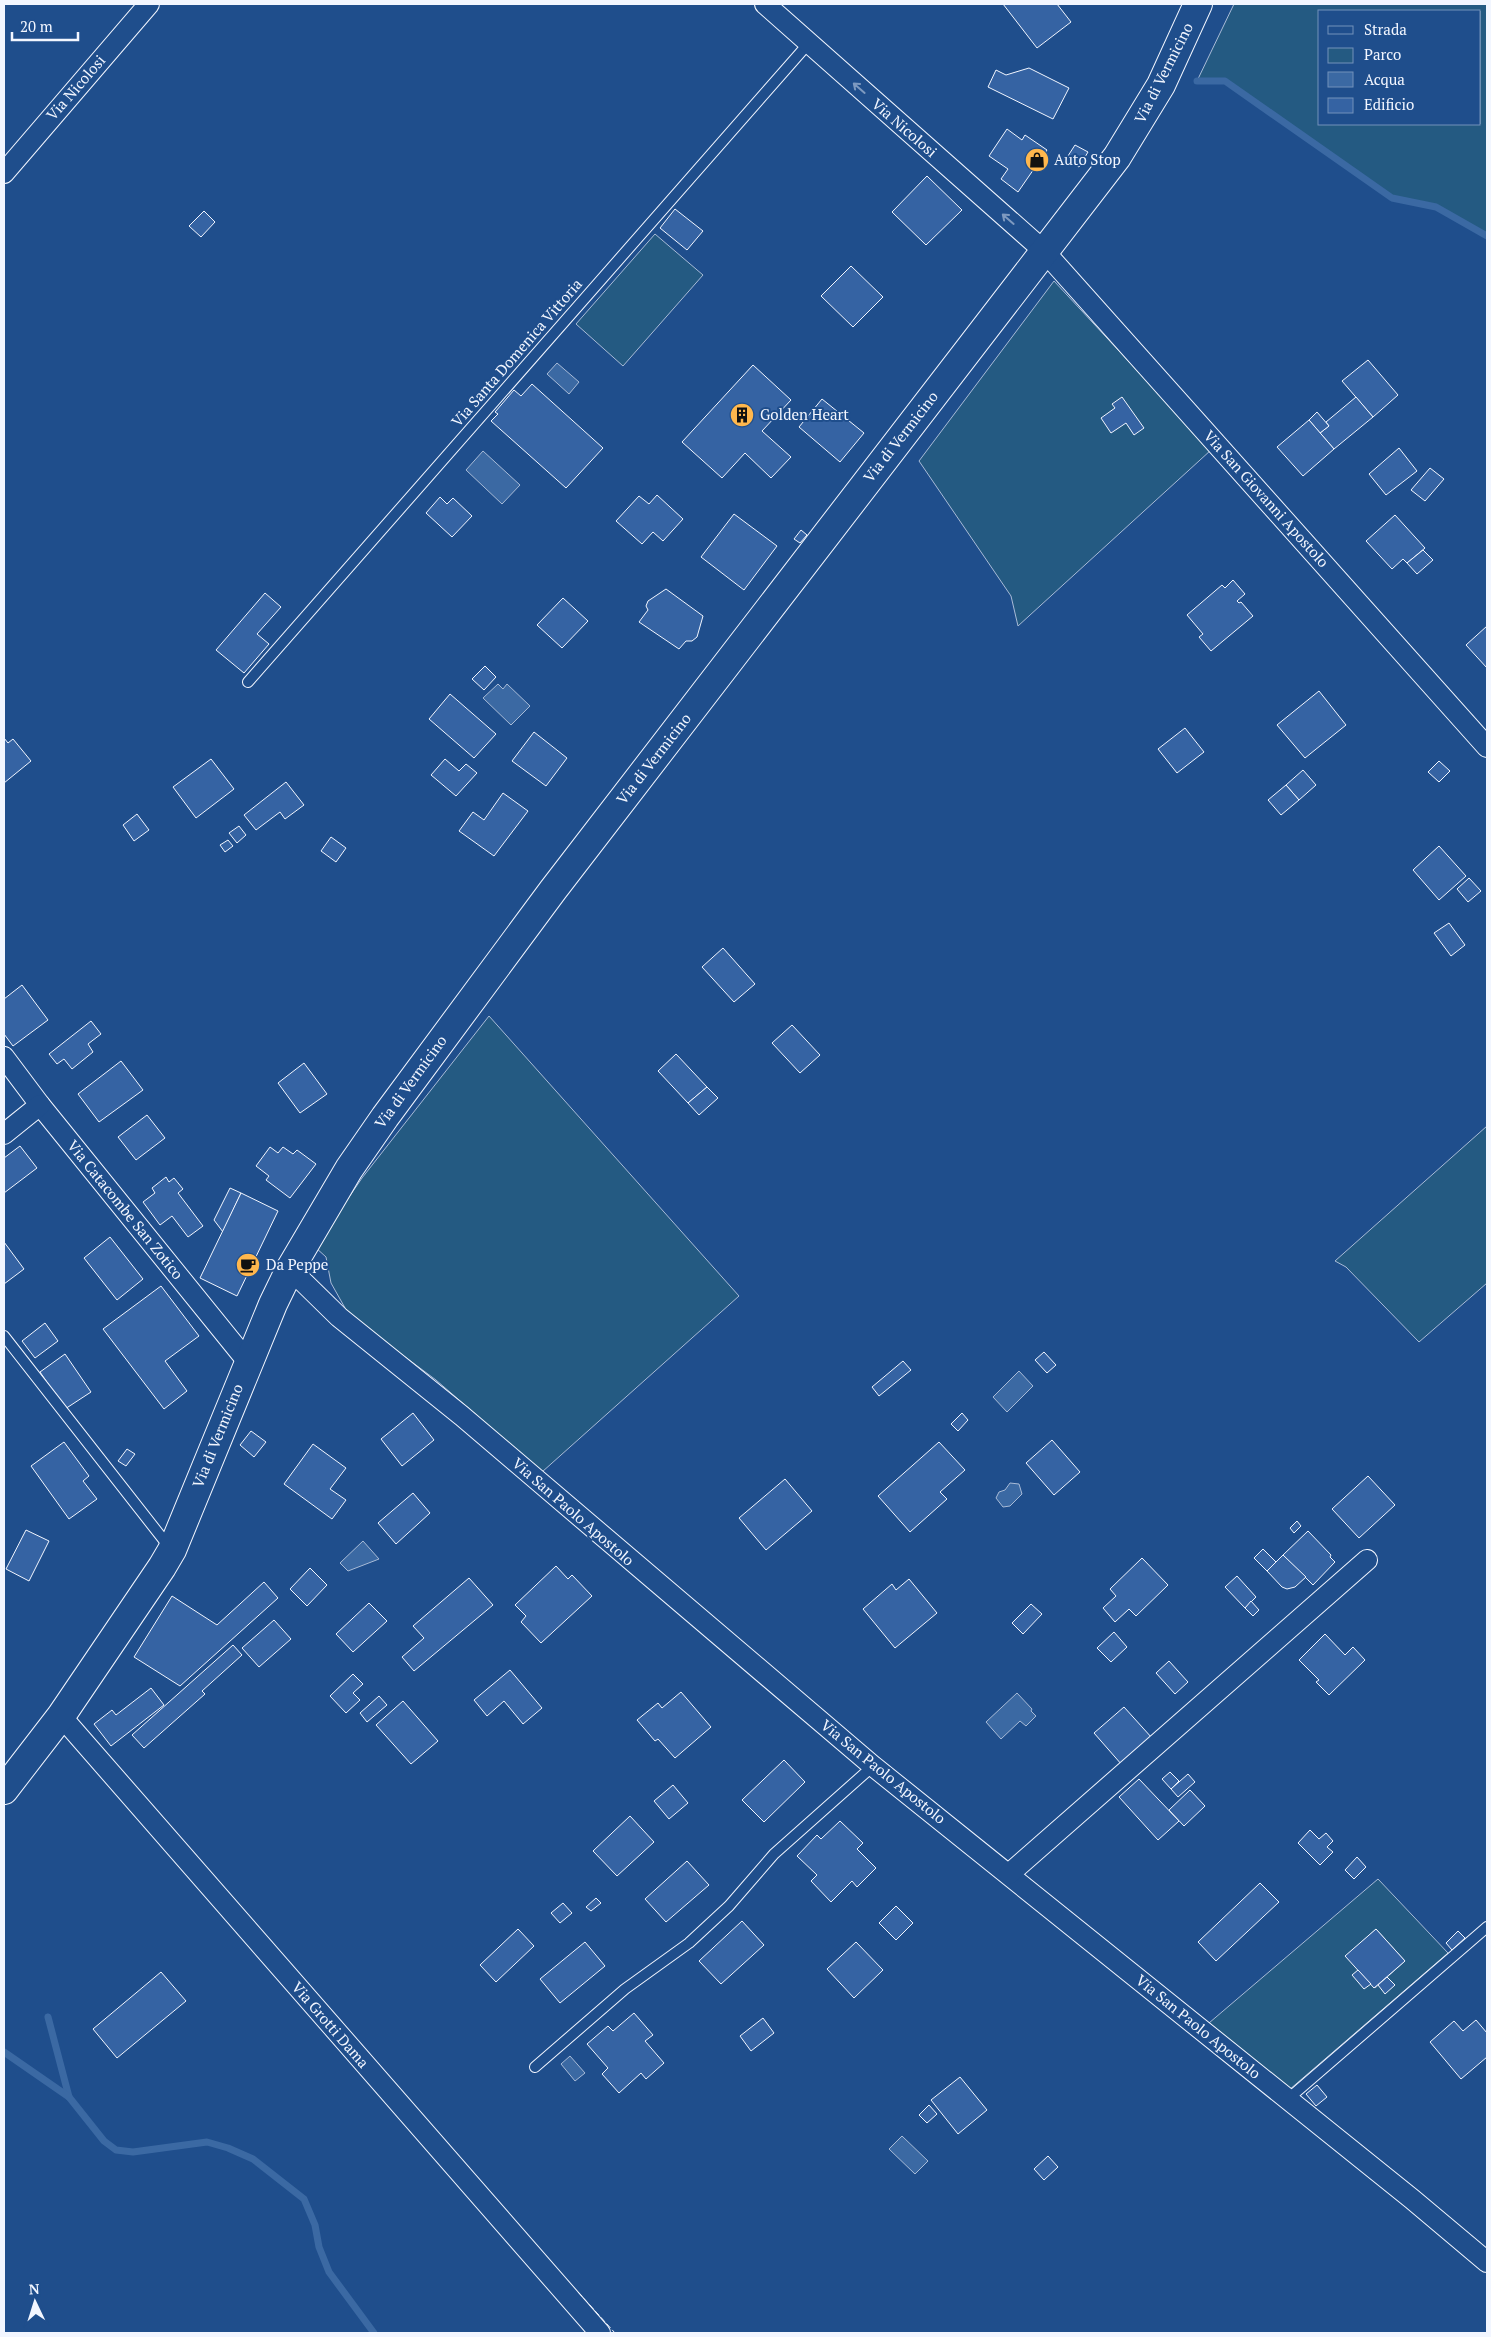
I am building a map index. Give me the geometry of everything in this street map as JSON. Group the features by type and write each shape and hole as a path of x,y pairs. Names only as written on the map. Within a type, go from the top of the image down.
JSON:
{"main road":[{"name":"Via di Vermicino","path":"4,1790 61,1716 151,1585 172,1550 248,1362 290,1269 372,1135 547,898 1117,157 1146,113 1173,62 1198,4"}],"street":[{"name":"Via Nicolosi","path":"4,173 149,4"},
{"name":"Via Nicolosi","path":"765,4 1044,251"},
{"name":"Via San Giovanni Apostolo","path":"1044,251 1487,747"},
{"name":"Via Catacombe San Zotico","path":"4,1057 40,1106 248,1362"},
{"path":"4,1134 40,1106"},
{"name":"Via San Paolo Apostolo","path":"290,1269 339,1317 469,1423 874,1766 1288,2099 1487,2262"},
{"path":"1009,1874 1367,1560"},
{"name":"Via Grotti Dama","path":"61,1716 600,2333"}],"lane":[{"name":"Via Santa Domenica Vittoria","path":"248,682 808,44"},
{"path":"4,1336 172,1550"},
{"path":"535,2067 625,1989 689,1943 735,1899 774,1854 874,1766"},
{"path":"1288,2099 1487,1927"}],"green space":[{"path":"1234,4 1487,4 1487,236 1436,207 1392,198 1225,81 1197,81"},
{"path":"655,234 703,275 623,366 576,324"},
{"path":"1054,281 1211,450 1018,626 1011,596 919,461"},
{"path":"489,1016 739,1296 542,1472 436,1380 349,1315 331,1283 326,1257 315,1247 362,1178"},
{"path":"1487,1126 1487,1283 1419,1342 1346,1267 1335,1261"},
{"path":"1378,1879 1448,1953 1289,2090 1209,2023","holes":["1376,1929 1405,1961 1375,1988 1346,1956"]}],"water":[{"path":"557,363 579,382 569,394 547,374"},
{"path":"483,451 520,485 502,504 466,470"},
{"path":"498,684 503,689 507,684 530,706 511,725 483,698"},
{"path":"1019,1371 1033,1386 1007,1412 993,1397"},
{"path":"1010,1483 1019,1484 1022,1494 1010,1506 1003,1507 996,1498 999,1492 1005,1490"},
{"path":"363,1541 379,1559 348,1571 340,1563"},
{"path":"1017,1693 1036,1716 1026,1726 1020,1721 1001,1739 986,1722"},
{"path":"570,2056 585,2073 575,2081 561,2064"},
{"path":"902,2136 928,2161 915,2174 889,2149"}],"building":[{"path":"1003,4 1057,4 1071,22 1037,48"},
{"path":"1029,68 1069,88 1053,119 988,87 996,70 1006,75"},
{"path":"1007,129 1022,140 1025,135 1047,150 1018,192 1001,179 1008,169 989,156"},
{"path":"1075,145 1088,152 1079,167 1066,159"},
{"path":"927,176 962,210 926,245 892,212"},
{"path":"675,209 703,231 687,250 660,228"},
{"path":"204,211 215,222 201,237 189,226"},
{"path":"851,266 883,297 853,327 821,296"},
{"path":"1368,360 1398,395 1373,417 1342,381"},
{"name":"Golden Heart","path":"753,365 791,400 762,431 791,457 771,478 745,453 722,478 682,442"},
{"path":"532,384 603,448 566,488 491,421 498,414 495,412 514,390 521,396"},
{"path":"1122,397 1144,428 1134,435 1126,423 1111,433 1101,418 1115,408 1112,404"},
{"path":"1356,397 1373,417 1334,449 1320,433 1329,426 1326,422"},
{"path":"822,399 864,433 840,462 799,427"},
{"path":"1317,412 1329,426 1320,433 1309,420"},
{"path":"1309,420 1334,449 1303,476 1277,447"},
{"path":"1399,448 1417,471 1386,495 1369,474"},
{"path":"1430,468 1444,479 1425,501 1411,490"},
{"path":"657,495 683,519 663,541 653,532 642,544 616,521 639,496 649,504"},
{"path":"440,497 447,504 453,498 472,516 452,537 426,513"},
{"path":"734,514 777,546 744,590 701,557"},
{"path":"1395,515 1425,548 1407,563 1403,559 1392,569 1366,541"},
{"path":"801,530 807,535 800,543 794,539"},
{"path":"1423,550 1433,560 1417,574 1407,563"},
{"path":"1233,580 1245,594 1237,601 1241,602 1253,616 1211,651 1199,637 1203,634 1187,615 1222,585 1225,588"},
{"path":"666,589 703,616 697,637 692,641 686,641 679,649 639,622 648,610 646,606 648,601"},
{"path":"265,593 281,607 257,634 269,644 244,673 216,650"},
{"path":"563,598 588,621 562,648 537,625"},
{"path":"1487,626 1487,668 1466,645"},
{"path":"485,666 496,677 484,690 472,679"},
{"path":"1319,691 1346,725 1305,758 1277,725"},
{"path":"450,694 496,734 474,758 429,719"},
{"path":"1185,728 1204,752 1177,773 1158,749"},
{"path":"534,732 567,758 546,786 512,761"},
{"path":"4,738 8,743 13,739 31,761 4,783"},
{"path":"211,759 234,789 196,818 173,787"},
{"path":"445,759 459,771 466,764 477,773 456,796 431,775"},
{"path":"1439,761 1450,771 1439,782 1428,772"},
{"path":"1303,770 1316,785 1299,800 1286,785"},
{"path":"286,782 304,805 285,819 280,812 256,830 244,815"},
{"path":"1286,785 1299,800 1281,815 1268,800"},
{"path":"503,793 528,811 494,856 459,831 473,812 484,820"},
{"path":"137,814 149,830 134,841 123,825"},
{"path":"239,826 246,835 237,843 229,833"},
{"path":"331,837 346,848 336,862 321,851"},
{"path":"228,840 233,846 225,852 220,845"},
{"path":"1439,846 1466,876 1439,900 1413,870"},
{"path":"1469,878 1481,891 1468,902 1457,889"},
{"path":"1449,923 1465,945 1451,956 1434,933"},
{"path":"723,948 755,984 734,1002 702,967"},
{"path":"22,985 48,1020 13,1046 4,1034 4,999"},
{"path":"91,1021 101,1034 88,1044 93,1052 72,1069 64,1059 57,1064 49,1054"},
{"path":"792,1025 820,1055 800,1073 772,1043"},
{"path":"676,1054 707,1087 688,1103 658,1071"},
{"path":"121,1061 143,1090 99,1122 78,1094"},
{"path":"304,1063 327,1094 300,1113 278,1083"},
{"path":"707,1087 718,1098 699,1115 688,1103"},
{"path":"147,1115 165,1138 136,1160 118,1137"},
{"path":"20,1146 37,1168 4,1193 4,1158"},
{"path":"270,1147 278,1153 283,1147 293,1154 297,1150 316,1164 290,1198 266,1180 269,1176 256,1166"},
{"path":"166,1177 169,1182 174,1178 183,1189 178,1193 203,1226 188,1237 172,1216 160,1225 143,1202 155,1193 152,1188"},
{"path":"230,1188 241,1193 223,1232 214,1220"},
{"path":"241,1193 278,1211 237,1296 200,1278"},
{"path":"110,1237 143,1279 117,1300 84,1258"},
{"path":"4,1242 24,1269 4,1284"},
{"path":"161,1286 199,1336 165,1361 187,1391 164,1409 103,1329"},
{"path":"45,1323 58,1341 35,1358 22,1341"},
{"path":"1044,1352 1056,1365 1047,1373 1035,1360"},
{"path":"65,1354 91,1392 65,1409 40,1372"},
{"path":"903,1361 911,1370 879,1396 872,1387"},
{"path":"413,1413 434,1440 402,1466 381,1439"},
{"path":"962,1413 968,1420 958,1431 951,1424"},
{"path":"251,1431 266,1442 254,1457 240,1445"},
{"path":"1052,1440 1080,1472 1054,1495 1026,1463"},
{"path":"64,1442 89,1476 83,1481 97,1499 69,1519 31,1466"},
{"path":"939,1442 965,1470 940,1492 947,1499 910,1532 878,1496"},
{"path":"313,1444 346,1468 330,1489 346,1500 332,1519 284,1484"},
{"path":"127,1449 135,1454 126,1466 118,1461"},
{"path":"1368,1476 1395,1505 1359,1538 1332,1509"},
{"path":"785,1479 812,1511 766,1550 739,1518"},
{"path":"413,1493 430,1513 396,1544 378,1523"},
{"path":"1297,1521 1301,1526 1294,1533 1290,1528"},
{"path":"26,1530 49,1541 29,1581 6,1569"},
{"path":"1308,1531 1331,1555 1330,1557 1335,1562 1313,1585 1283,1555"},
{"path":"1263,1549 1276,1562 1267,1571 1254,1558"},
{"path":"1283,1555 1306,1577 1295,1587 1287,1589 1282,1587 1267,1571"},
{"path":"1142,1558 1168,1585 1136,1616 1129,1609 1115,1622 1103,1608 1116,1596 1110,1589"},
{"path":"556,1566 568,1579 572,1575 592,1596 541,1643 521,1622 526,1616 515,1605"},
{"path":"310,1568 327,1585 307,1606 290,1589"},
{"path":"1237,1576 1256,1597 1245,1608 1225,1587"},
{"path":"469,1578 493,1605 414,1671 402,1657 424,1638 413,1626"},
{"path":"909,1579 937,1613 895,1648 863,1609 892,1584 896,1590"},
{"path":"264,1582 278,1598 180,1686 134,1657 172,1596 217,1625"},
{"path":"1251,1601 1259,1610 1253,1616 1245,1608"},
{"path":"369,1603 387,1621 353,1652 336,1634"},
{"path":"1031,1604 1042,1614 1023,1634 1012,1623"},
{"path":"274,1620 291,1639 259,1667 242,1648"},
{"path":"1114,1632 1127,1647 1111,1662 1097,1648"},
{"path":"1325,1634 1345,1655 1353,1647 1365,1660 1329,1695 1316,1682 1319,1680 1299,1660"},
{"path":"233,1645 242,1655 202,1691 205,1694 144,1748 132,1735"},
{"path":"1169,1661 1188,1682 1175,1694 1156,1673"},
{"path":"510,1670 542,1708 523,1724 504,1701 487,1716 474,1700"},
{"path":"353,1674 363,1684 353,1693 360,1700 346,1713 330,1696"},
{"path":"151,1688 164,1705 111,1746 94,1724 112,1710 116,1715"},
{"path":"681,1692 711,1727 675,1758 658,1739 655,1741 637,1720 658,1703 662,1708"},
{"path":"379,1696 387,1705 367,1722 360,1713"},
{"path":"403,1701 438,1741 411,1764 376,1725"},
{"path":"1124,1707 1152,1738 1122,1765 1094,1733"},
{"path":"784,1760 805,1782 764,1822 742,1800"},
{"path":"1170,1772 1179,1781 1171,1789 1162,1779"},
{"path":"1188,1774 1195,1782 1178,1797 1171,1789"},
{"path":"1139,1779 1179,1821 1158,1840 1119,1797"},
{"path":"673,1785 688,1803 669,1819 654,1801"},
{"path":"1190,1790 1205,1806 1184,1826 1169,1810"},
{"path":"630,1816 654,1842 617,1876 593,1851"},
{"path":"840,1821 863,1843 857,1849 876,1868 857,1887 852,1881 831,1902 811,1881 817,1875 797,1856 817,1835 821,1839"},
{"path":"1310,1830 1319,1839 1326,1833 1333,1841 1327,1847 1333,1852 1320,1865 1298,1843"},
{"path":"1357,1857 1366,1867 1354,1879 1345,1870"},
{"path":"687,1861 709,1885 666,1922 645,1899"},
{"path":"1260,1883 1279,1902 1216,1961 1198,1942"},
{"path":"596,1898 601,1903 591,1911 586,1907"},
{"path":"563,1903 572,1913 560,1923 551,1913"},
{"path":"896,1906 913,1923 896,1940 879,1923"},
{"path":"742,1921 764,1945 721,1984 699,1961"},
{"path":"518,1929 534,1946 496,1982 480,1965"},
{"path":"1376,1929 1405,1961 1374,1988 1345,1956"},
{"path":"1458,1931 1465,1938 1452,1950 1446,1943"},
{"path":"585,1942 605,1966 560,2003 540,1979"},
{"path":"856,1942 883,1970 854,1998 827,1969"},
{"path":"1358,1970 1371,1984 1364,1989 1352,1975"},
{"path":"161,1972 186,2001 117,2058 93,2029"},
{"path":"1387,1977 1395,1985 1385,1994 1378,1985"},
{"path":"634,2013 653,2035 645,2041 664,2063 646,2079 641,2073 619,2093 602,2074 608,2068 587,2044 608,2026 613,2031"},
{"path":"763,2018 774,2033 751,2051 740,2036"},
{"path":"1476,2020 1487,2033 1487,2057 1461,2079 1430,2042 1454,2021 1463,2031"},
{"path":"960,2077 987,2110 958,2134 931,2100"},
{"path":"1317,2085 1327,2097 1316,2106 1306,2094"},
{"path":"929,2105 937,2114 927,2123 919,2115"},
{"path":"1048,2156 1058,2167 1044,2180 1034,2169"}],"waterway":[{"path":"1197,81 1225,81 1392,198 1436,207 1487,236"},
{"path":"48,2017 69,2097"},
{"path":"4,2052 69,2097 104,2141 116,2150 133,2152 207,2142 228,2148 253,2159 304,2199 315,2225 319,2247 329,2272 374,2333"}],"fence":[{"path":"578,2292 615,2333"}],"place":[{"name":"Auto Stop","path":"1037,160"},
{"name":"Golden Heart","path":"742,415"},
{"name":"Da Peppe","path":"248,1265"}]}
